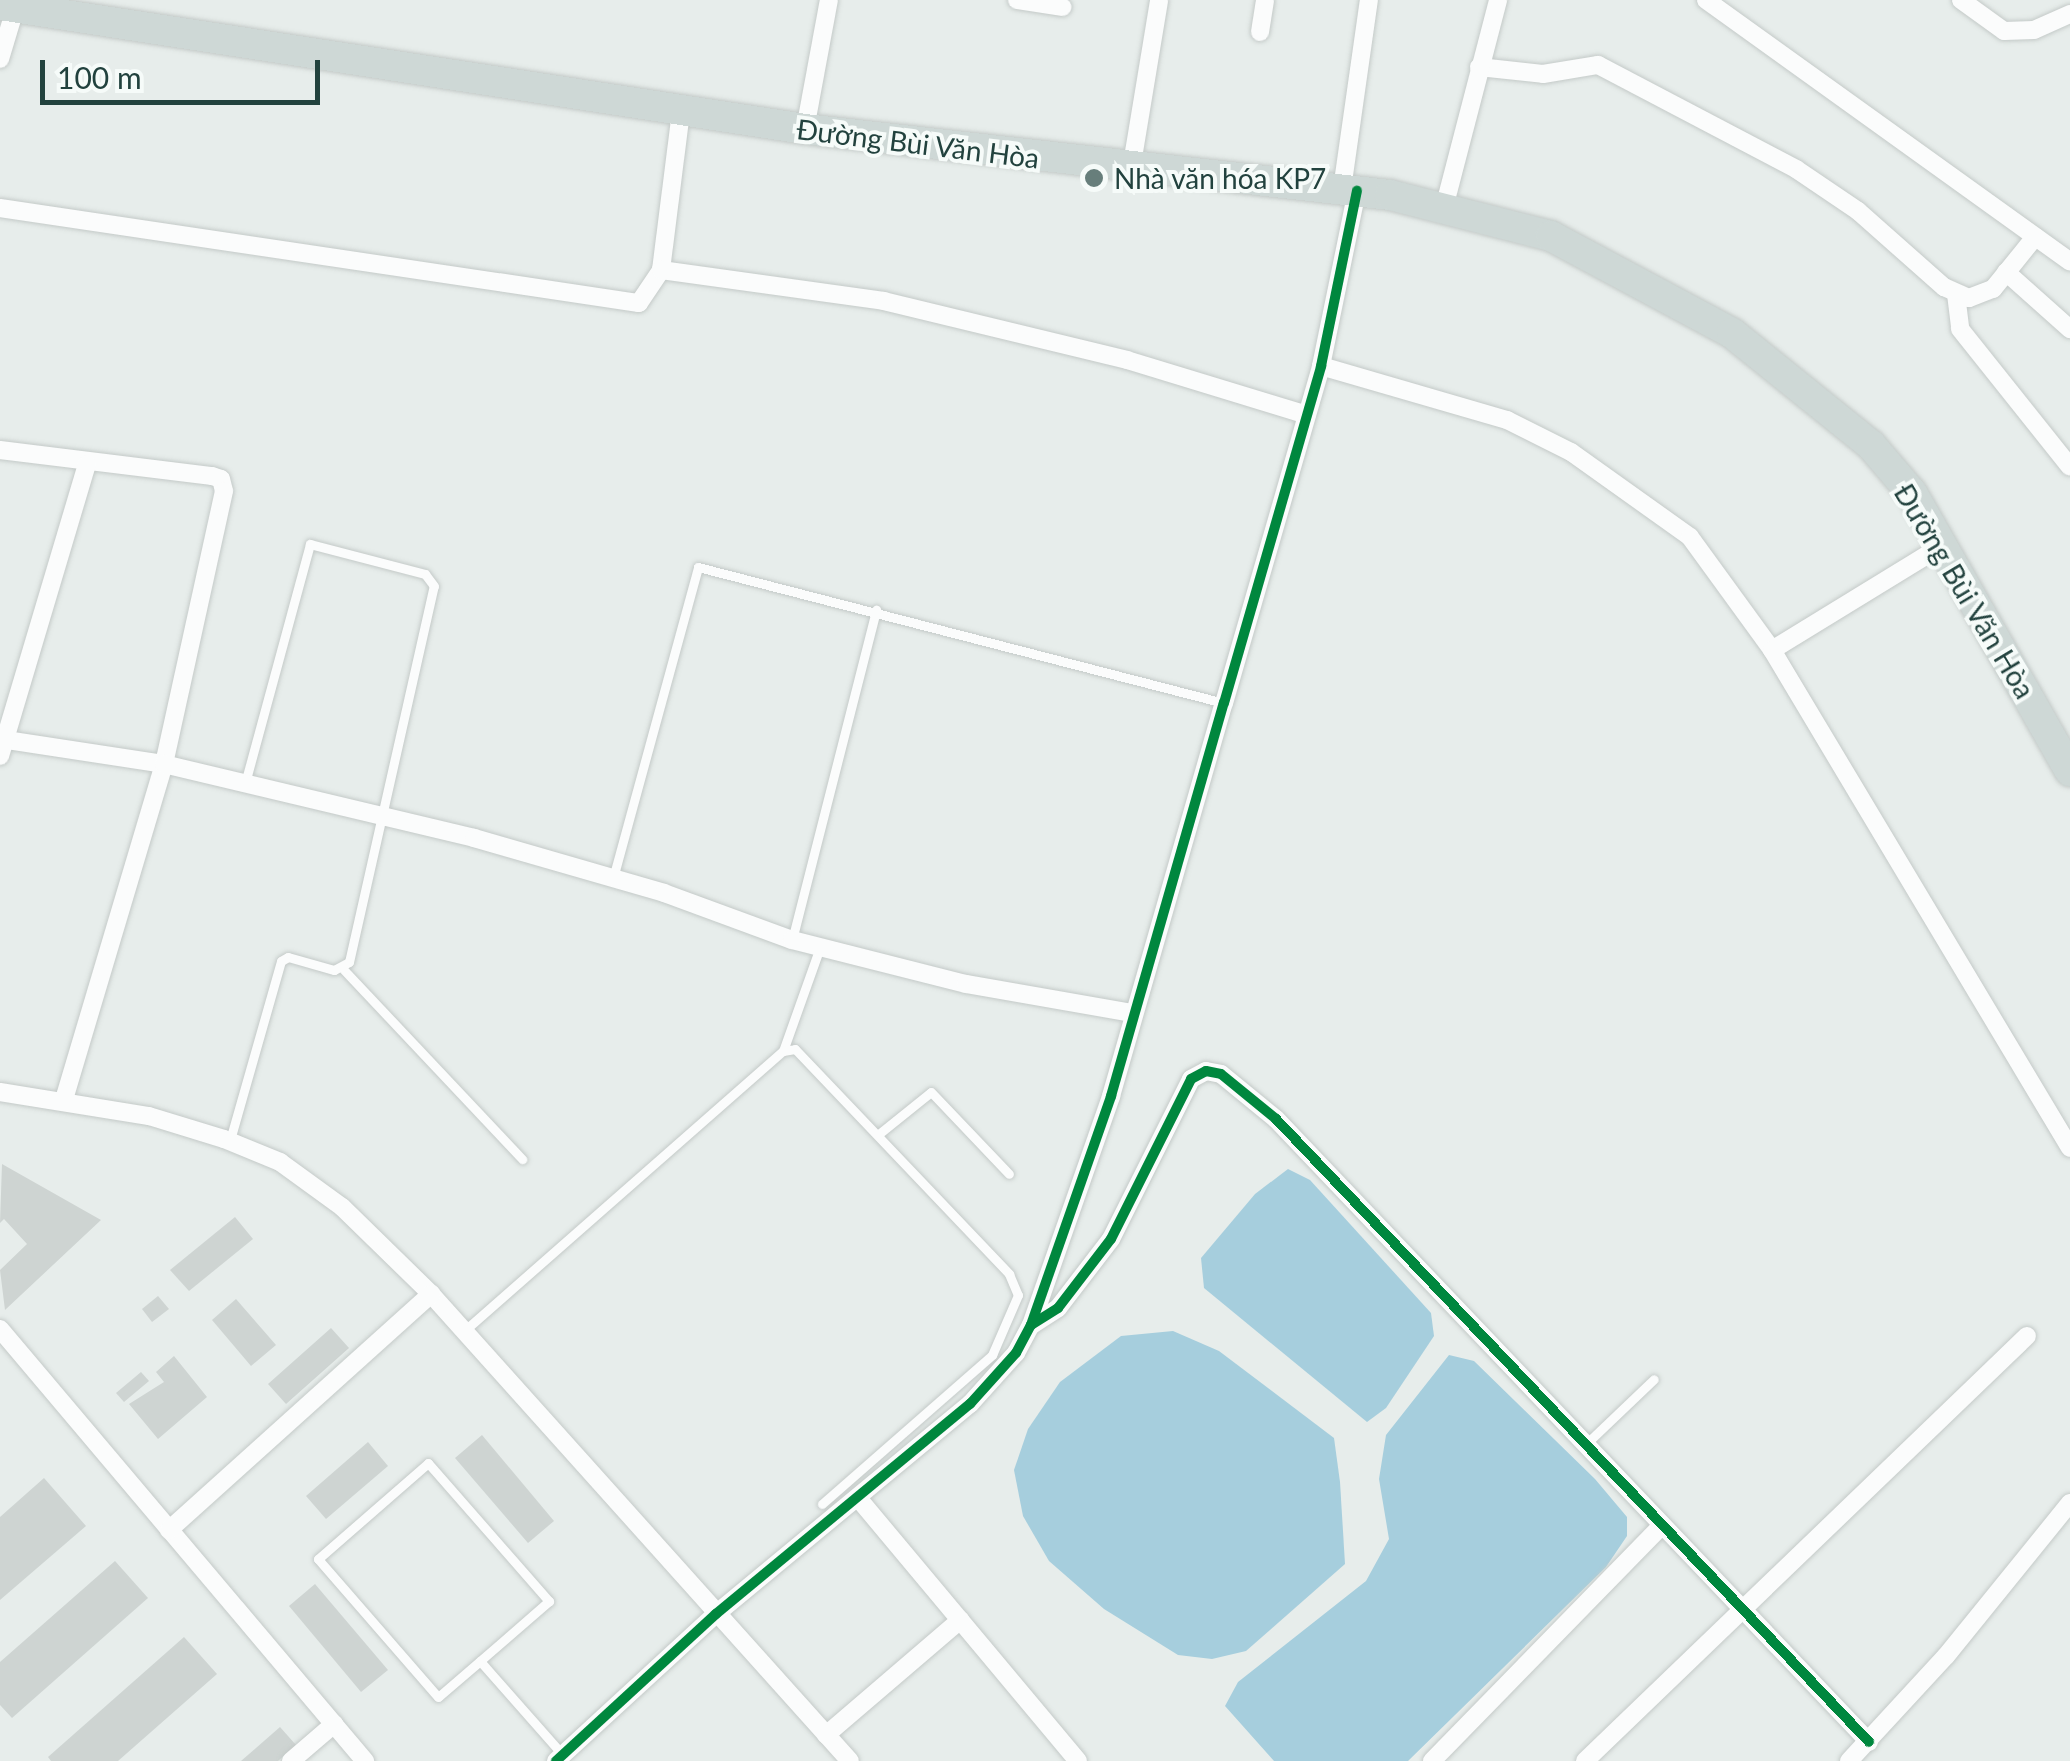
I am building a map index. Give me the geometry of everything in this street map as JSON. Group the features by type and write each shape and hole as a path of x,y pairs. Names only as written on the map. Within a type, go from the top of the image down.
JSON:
{"main road":[{"name":"Đường Bùi Văn Hòa","path":"7,7 805,129 1445,204 1597,256 1770,359 1871,444 1912,493 2070,771"}],"street":[{"path":"805,129 830,0"},
{"path":"1017,0 1062,7"},
{"path":"1131,170 1159,0"},
{"path":"1260,32 1264,0"},
{"path":"559,1758 716,1614 970,1404 1016,1353 1031,1325 1055,1270 1320,366 1349,190 1370,0"},
{"path":"1445,204 1498,0"},
{"path":"1706,0 2070,262"},
{"path":"1962,0 2004,32 2034,30 2070,14"},
{"path":"0,59 7,7"},
{"path":"1479,67 1543,74 1598,64 1796,170 1858,210 1956,294 1981,294 2006,272 2035,236"},
{"path":"0,208 616,302 639,302 661,270 682,110"},
{"path":"661,270 884,301 1128,360 1307,415"},
{"path":"2006,272 2070,329"},
{"path":"1956,294 1960,329 2070,467"},
{"path":"1320,366 1445,397 1571,452 1690,537 1772,650 2070,1148"},
{"path":"0,450 88,465 222,479 224,491 164,764 64,1100"},
{"path":"88,465 2,745 164,764 245,783 614,878 792,940 966,984 1132,1013"},
{"path":"1772,650 1942,546"},
{"path":"1031,1325 1058,1308 1111,1239 1191,1079 1206,1071 1221,1074 1276,1118 1659,1528 1868,1742"},
{"path":"0,1092 64,1100 230,1141 280,1162 342,1207 431,1294 850,1761"},
{"path":"169,1530 431,1294"},
{"path":"0,1329 365,1761"},
{"path":"1585,1761 2027,1336"},
{"path":"858,1498 1078,1761"},
{"path":"1849,1761 2070,1503"},
{"path":"1432,1761 1659,1528"},
{"path":"826,1735 960,1620"},
{"path":"291,1761 334,1724"}],"lane":[{"path":"245,783 303,555 316,540 425,574 434,586 344,970"},
{"path":"614,878 698,567 1224,703"},
{"path":"792,940 876,610"},
{"path":"464,1331 783,1051 820,947"},
{"path":"230,1141 281,961 288,957 344,970 522,1158"},
{"path":"783,1051 810,1057 1009,1274 1016,1312 992,1354 822,1504"},
{"path":"880,1133 931,1092 1009,1174"},
{"path":"1583,1447 1654,1380"},
{"path":"428,1463 549,1600 480,1661 438,1697 318,1560 428,1463"},
{"path":"480,1661 559,1758"}],"water":[{"path":"1288,1169 1310,1180 1431,1313 1434,1336 1386,1408 1367,1422 1204,1288 1201,1258 1255,1194"},
{"path":"1173,1331 1219,1351 1334,1438 1340,1482 1345,1564 1246,1651 1212,1659 1178,1655 1104,1609 1049,1561 1023,1516 1014,1470 1028,1429 1060,1382 1121,1336"},
{"path":"1449,1355 1474,1361 1595,1479 1627,1517 1627,1536 1606,1567 1408,1761 1274,1761 1225,1706 1238,1682 1366,1581 1389,1539 1379,1479 1386,1435"}],"building":[{"path":"2,1164 101,1220 5,1310 0,1270 27,1244 4,1219 0,1223"},
{"path":"235,1217 253,1239 189,1291 170,1270"},
{"path":"158,1296 169,1309 152,1322 142,1309"},
{"path":"236,1299 276,1345 251,1366 212,1320"},
{"path":"331,1328 349,1348 286,1404 268,1384"},
{"path":"174,1356 207,1397 158,1439 129,1404 164,1382 156,1372"},
{"path":"141,1372 149,1381 124,1402 116,1393"},
{"path":"482,1435 554,1521 528,1543 455,1458"},
{"path":"368,1442 388,1466 326,1519 306,1496"},
{"path":"44,1478 86,1526 0,1600 0,1517"},
{"path":"115,1561 148,1598 12,1718 0,1705 0,1662"},
{"path":"315,1584 388,1670 361,1692 289,1606"},
{"path":"184,1637 217,1674 118,1761 51,1761 48,1757"},
{"path":"280,1727 296,1745 278,1761 241,1761"}],"cycle path":[{"path":"556,1761 716,1614 970,1404 1016,1353 1031,1325 1111,1096 1321,366 1357,191"},
{"path":"1031,1325 1058,1308 1111,1239 1191,1079 1206,1071 1221,1074 1276,1119 1869,1742"}],"place":[{"name":"Nhà văn hóa KP7","path":"1094,178"}]}
